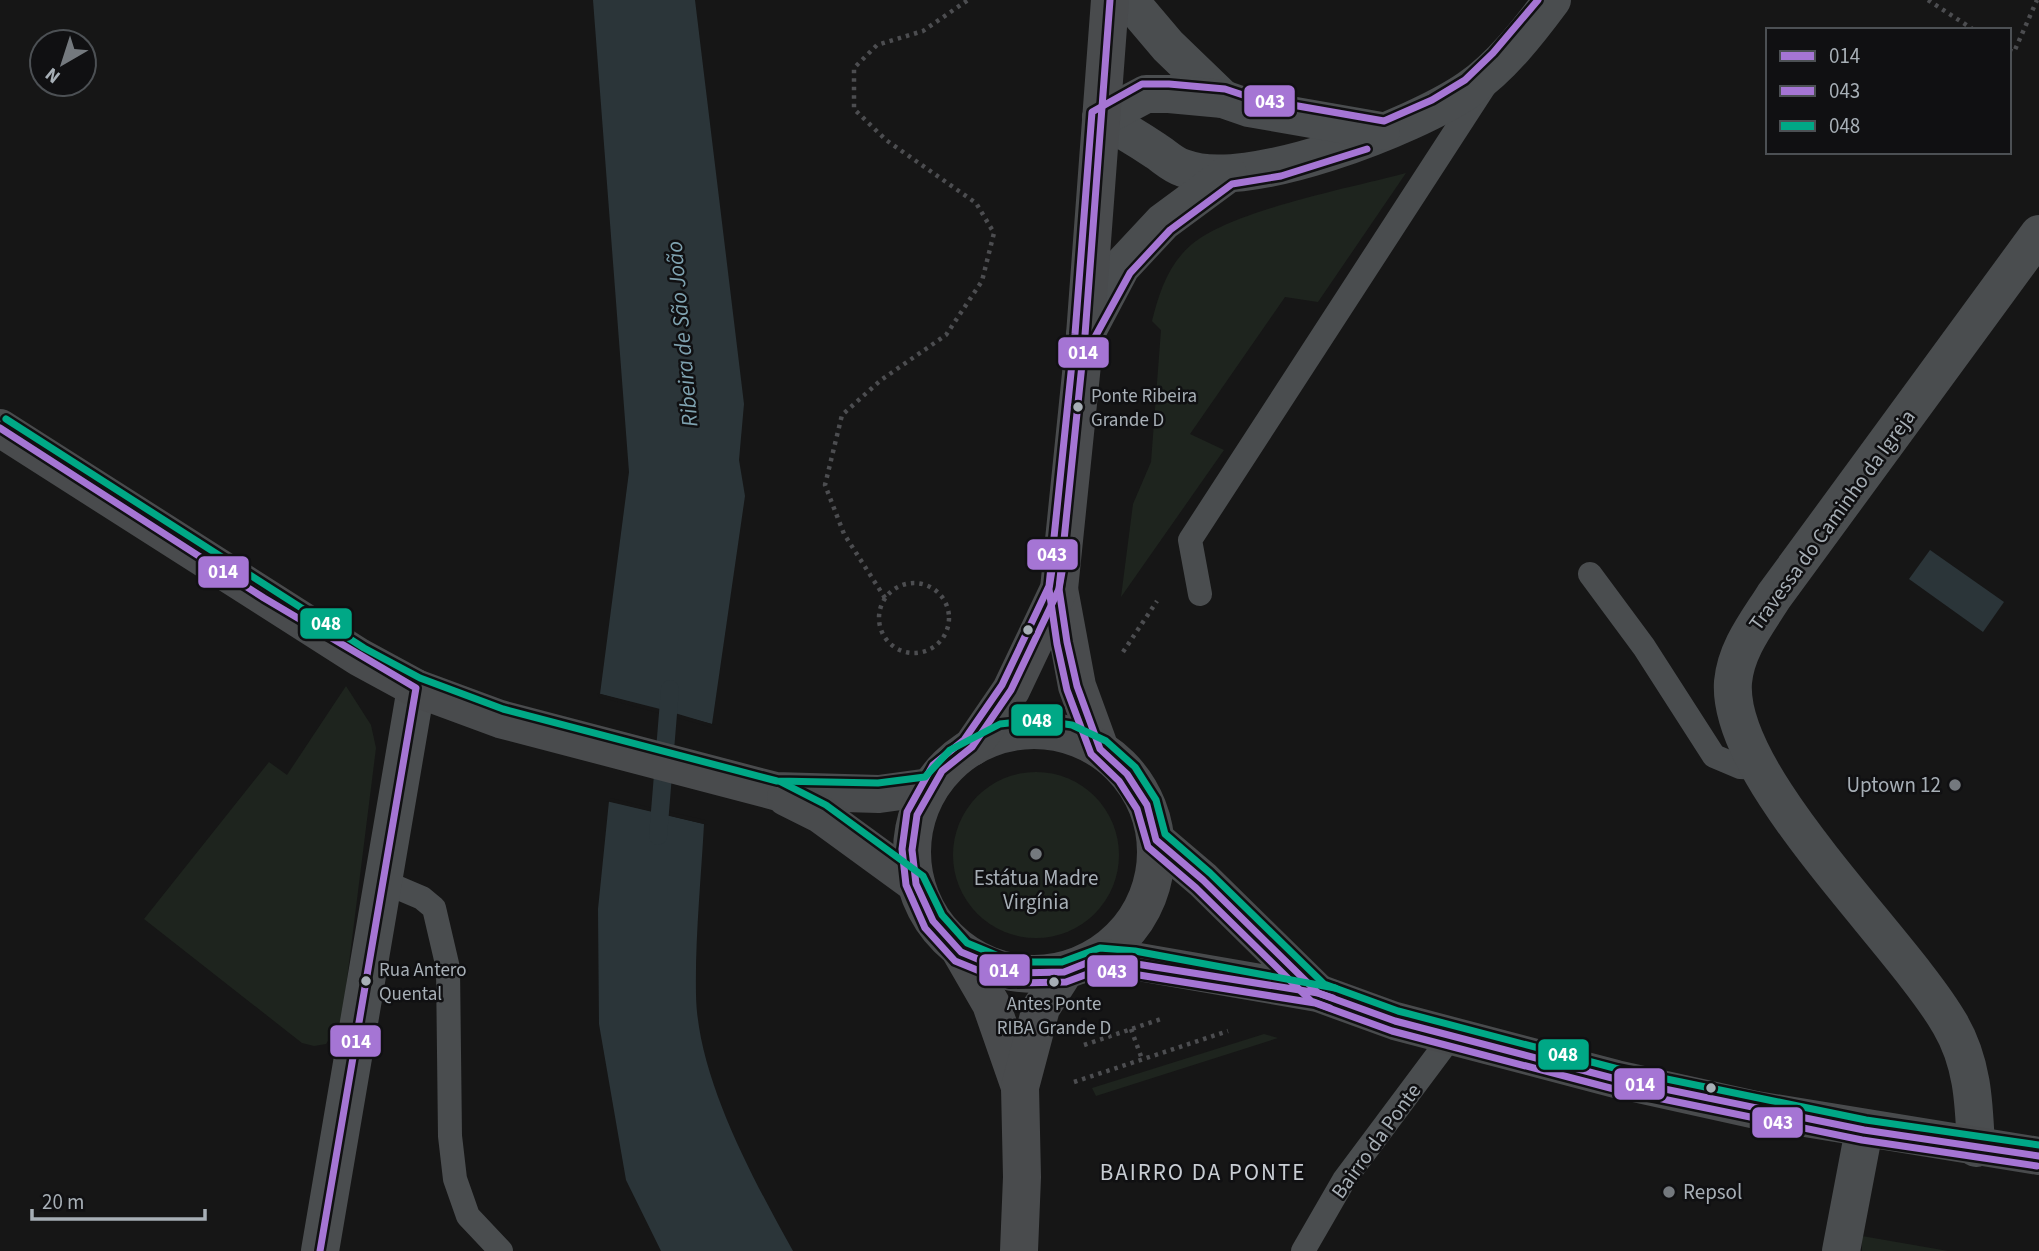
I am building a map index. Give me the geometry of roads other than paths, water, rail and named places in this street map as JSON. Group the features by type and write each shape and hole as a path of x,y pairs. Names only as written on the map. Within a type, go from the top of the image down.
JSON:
{"street":[{"path":"1100,749 1077,686 1059,589 1085,334 1110,0"},
{"path":"1129,0 1168,46 1223,99"},
{"path":"1101,118 1183,169 1228,174 1278,166 1385,132 1437,109 1471,88 1501,60 1552,0"},
{"path":"1101,118 1146,94 1223,99 1248,108 1385,132"},
{"path":"1085,334 1121,267 1163,222 1228,174"},
{"name":"Travessa do Caminho da Igreja","path":"1976,1148 1970,1071 1950,1024 1797,827 1761,768 1741,727 1734,699 1735,669 1744,643 1781,586 2039,234"},
{"path":"0,428 264,598 416,688 520,724 775,791 820,814 916,884"},
{"path":"972,747 1011,690 1059,589"},
{"path":"320,1251 416,688"},
{"path":"961,951 1011,973 1064,972 1099,958 1132,927 1153,886 1156,840 1147,805 1127,774 1100,749 1069,736 1036,730 1003,734 972,747 956,758 930,787 917,815 912,850 916,884 933,921 961,951 991,1004 1020,1087"},
{"path":"775,791 879,794 930,787"},
{"path":"1156,840 1203,880 1318,993"},
{"path":"1099,958 1133,961 1318,993 1395,1021 1453,1034 1616,1079 1756,1110 1864,1130 2039,1156"},
{"path":"1019,1251 1020,1087 1041,1009 1064,972"},
{"path":"1841,1251 1864,1130"}],"lane":[{"path":"1200,594 1190,540 1501,60"},
{"path":"1590,574 1644,647 1714,756 1740,767 1761,768"},
{"path":"382,881 422,898 434,908 447,968 449,1123 454,1179 468,1216 501,1251"},
{"name":"Bairro da Ponte","path":"1303,1251 1344,1180 1453,1034"}],"water":[{"name":"Ribeira de São João","path":"593,0 695,0 744,404 739,460 745,496 712,724 600,694 629,472"},
{"path":"1930,550 2004,602 1983,632 1909,579"},
{"path":"609,801 704,824 696,952 699,1026 706,1059 730,1127 793,1251 661,1251 626,1180 599,1024 598,909"}],"waterway":[{"path":"658,836 670,689"}],"place":[{"name":"Ponte Ribeira Grande D","path":"1078,407"},
{"name":"Uptown 12","path":"1955,785"},
{"name":"Estátua Madre Virgínia","path":"1036,854"},
{"name":"Rua Antero Quental","path":"366,981"},
{"name":"Antes Ponte RIBA Grande D","path":"1054,982"},
{"name":"Repsol","path":"1669,1192"}],"district":[{"name":"BAIRRO DA PONTE","path":"1203,1172"}]}
